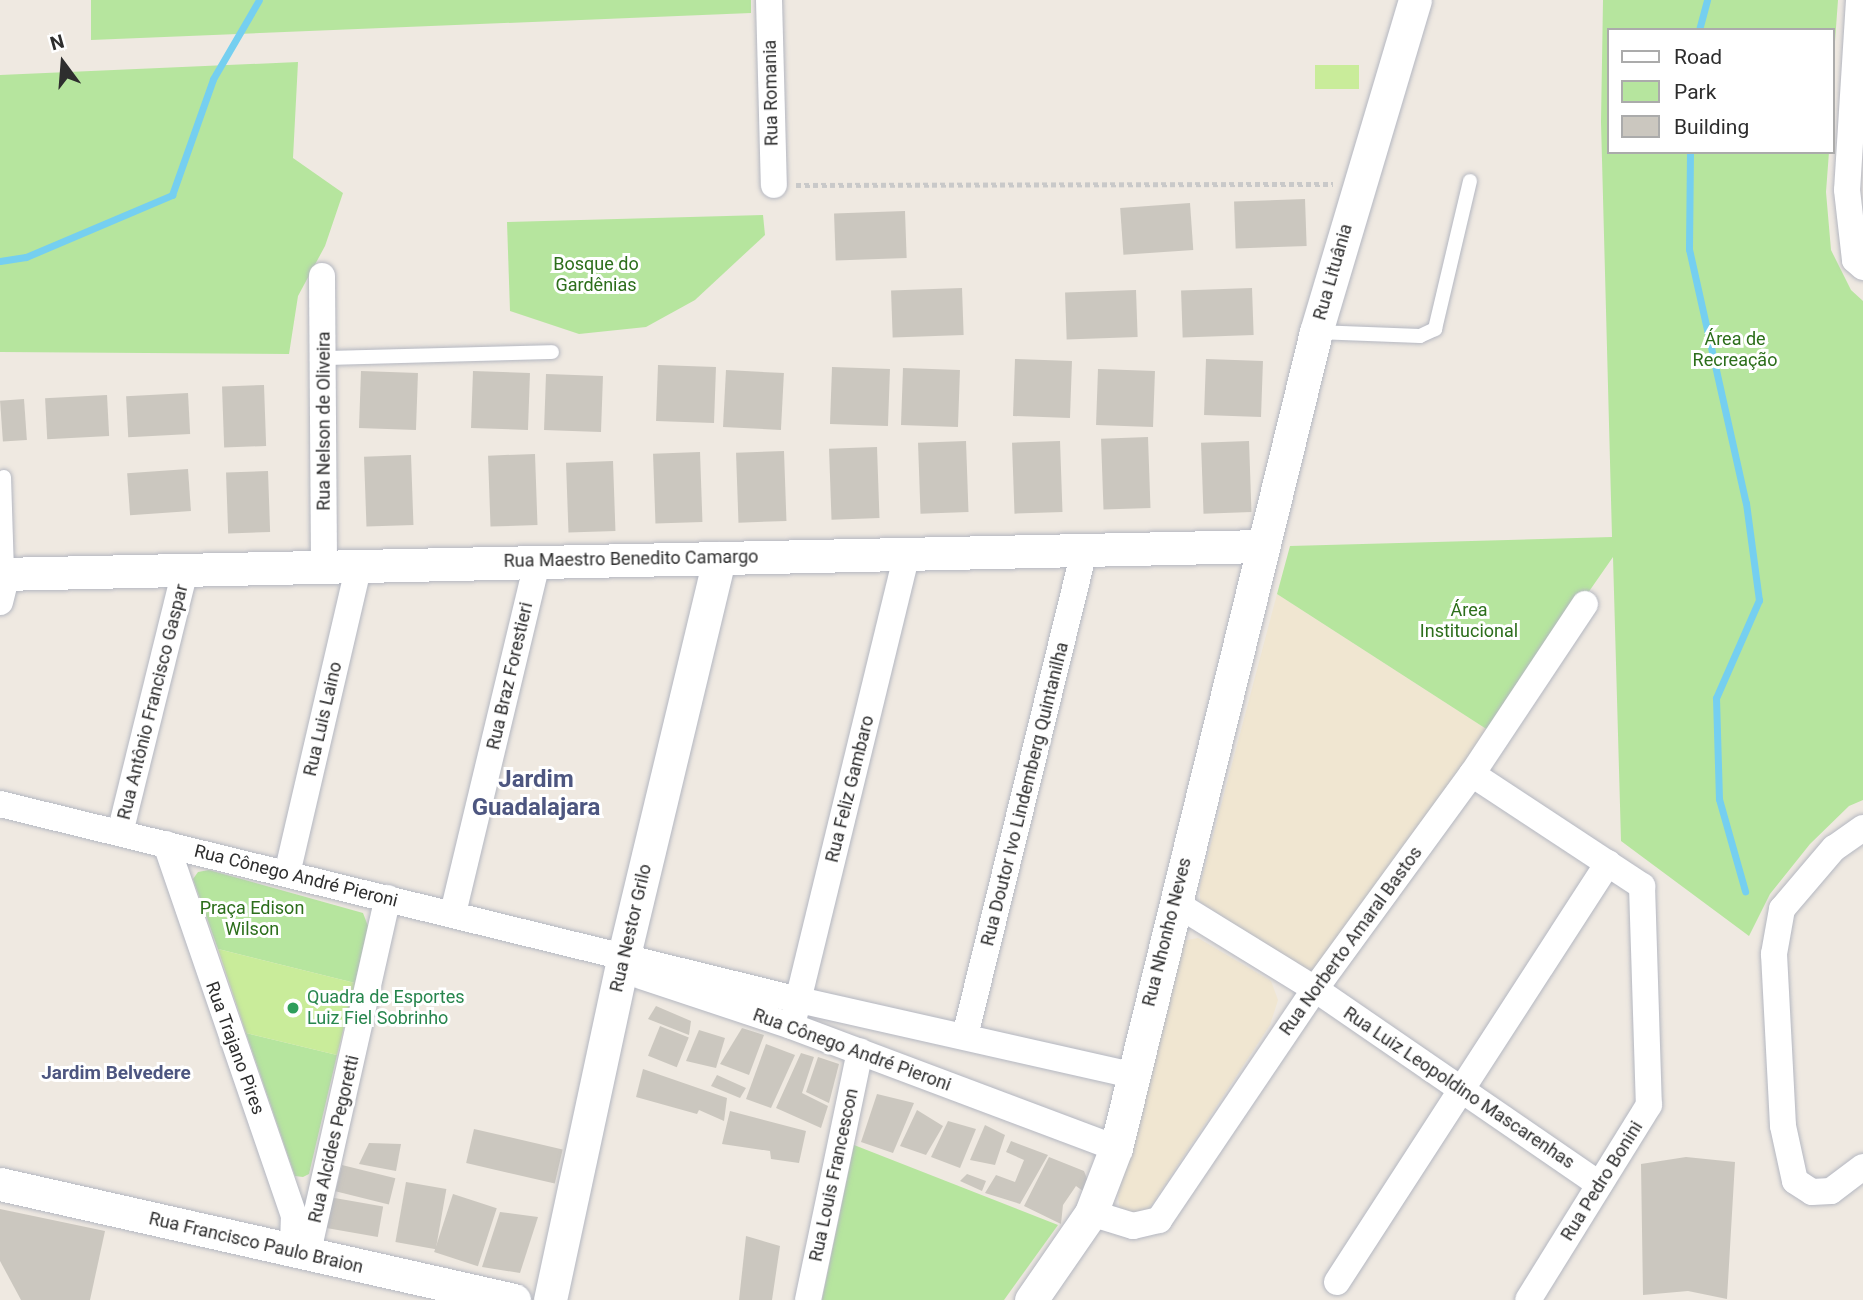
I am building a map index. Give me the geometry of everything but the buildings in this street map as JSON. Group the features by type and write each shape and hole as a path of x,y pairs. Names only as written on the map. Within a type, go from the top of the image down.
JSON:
{"street":[{"name":"Rua Romania","path":"769,0 774,185"},
{"name":"Rua Lituânia","path":"1262,546 1317,332 1415,0"},
{"path":"1860,0 1855,260 1863,267"},
{"name":"Rua Nelson de Oliveira","path":"322,276 325,358 324,566"},
{"name":"Rua Maestro Benedito Camargo","path":"2,583 185,570 1262,546"},
{"name":"Rua Nhonho Neves","path":"1031,1300 1091,1213 1115,1148 1262,546"},
{"name":"Rua Doutor Ivo Lindemberg Quintanilha","path":"965,1036 1084,552"},
{"name":"Rua Feliz Gambaro","path":"791,1026 907,553"},
{"name":"Rua Nestor Grilo","path":"550,1300 622,962 719,558"},
{"name":"Rua Braz Forestieri","path":"453,914 537,562"},
{"name":"Rua Luis Laino","path":"287,873 359,565"},
{"name":"Rua Antônio Francisco Gaspar","path":"120,833 185,570"},
{"name":"Rua Norberto Amaral Bastos","path":"1091,1213 1133,1226 1159,1220 1315,989 1472,774 1585,604"},
{"path":"1337,1282 1608,863 1472,774"},
{"name":"Rua Cônego André Pieroni","path":"0,804 592,947 622,962 1115,1148"},
{"path":"1863,828 1835,848 1782,909 1774,954 1783,1126 1795,1181 1812,1192 1831,1191 1863,1167"},
{"name":"Rua Trajano Pires","path":"166,844 294,1215 300,1254"},
{"name":"Rua Pedro Bonini","path":"1528,1300 1649,1105 1642,886 1608,863"},
{"name":"Rua Alcides Pegoretti","path":"300,1254 388,898"},
{"name":"Rua Luiz Leopoldino Mascarenhas","path":"1175,903 1315,989 1599,1184"},
{"name":"Rua Cônego André Pieroni","path":"622,962 1131,1075"},
{"name":"Rua Louis Francescon","path":"808,1300 860,1051"},
{"name":"Rua Francisco Paulo Braion","path":"0,1184 300,1254 514,1300"}],"lane":[{"path":"1317,332 1420,336 1435,329 1470,181"},
{"path":"325,358 552,352"},
{"path":"2,583 4,477"}],"path":[{"path":"774,185 1359,184"}],"shaded area":[{"path":"1277,594 1491,732 1311,973 1200,902 1200,885"},
{"path":"1198,938 1271,981 1278,1000 1270,1025 1149,1209 1139,1216 1120,1210 1118,1196 1182,941"}],"green space":[{"path":"91,0 751,0 751,13 91,40"},
{"name":"Área de Recreação","path":"1603,0 1838,0 1835,41 1835,28 1608,28 1608,154 1829,154 1826,192 1831,250 1851,290 1863,301 1863,800 1849,806 1810,844 1770,894 1749,936 1621,841 1613,557 1491,732 1277,594 1290,546 1612,537 1601,122"},
{"path":"298,62 293,158 343,193 325,246 298,296 289,354 0,352 0,75"},
{"path":"1315,65 1359,65 1359,89 1315,89"},
{"name":"Bosque do Gardênias","path":"763,215 765,235 695,300 646,327 579,334 510,311 507,222"},
{"name":"Praça Edison Wilson","path":"209,870 363,913 368,926 355,983 218,949 193,879 198,872"},
{"name":"Quadra de Esportes Luiz Fiel Sobrinho","path":"218,949 355,983 337,1055 246,1033"},
{"path":"246,1033 337,1055 309,1174 303,1177 295,1176"},
{"path":"854,1145 1058,1225 1004,1300 822,1300"}],"waterway":[{"path":"0,261 26,257 172,195 213,79 259,0"},
{"path":"1700,28 1707,0"},
{"path":"1690,154 1689,249 1746,503 1759,600 1716,698 1719,799 1745,891"}],"place":[{"name":"Quadra de Esportes Luiz Fiel Sobrinho","path":"293,1008"}],"district":[{"name":"Jardim Guadalajara","path":"536,794"},
{"name":"Jardim Belvedere","path":"116,1073"}],"park label":[{"name":"Área Institucional","path":"1469,621"}]}
